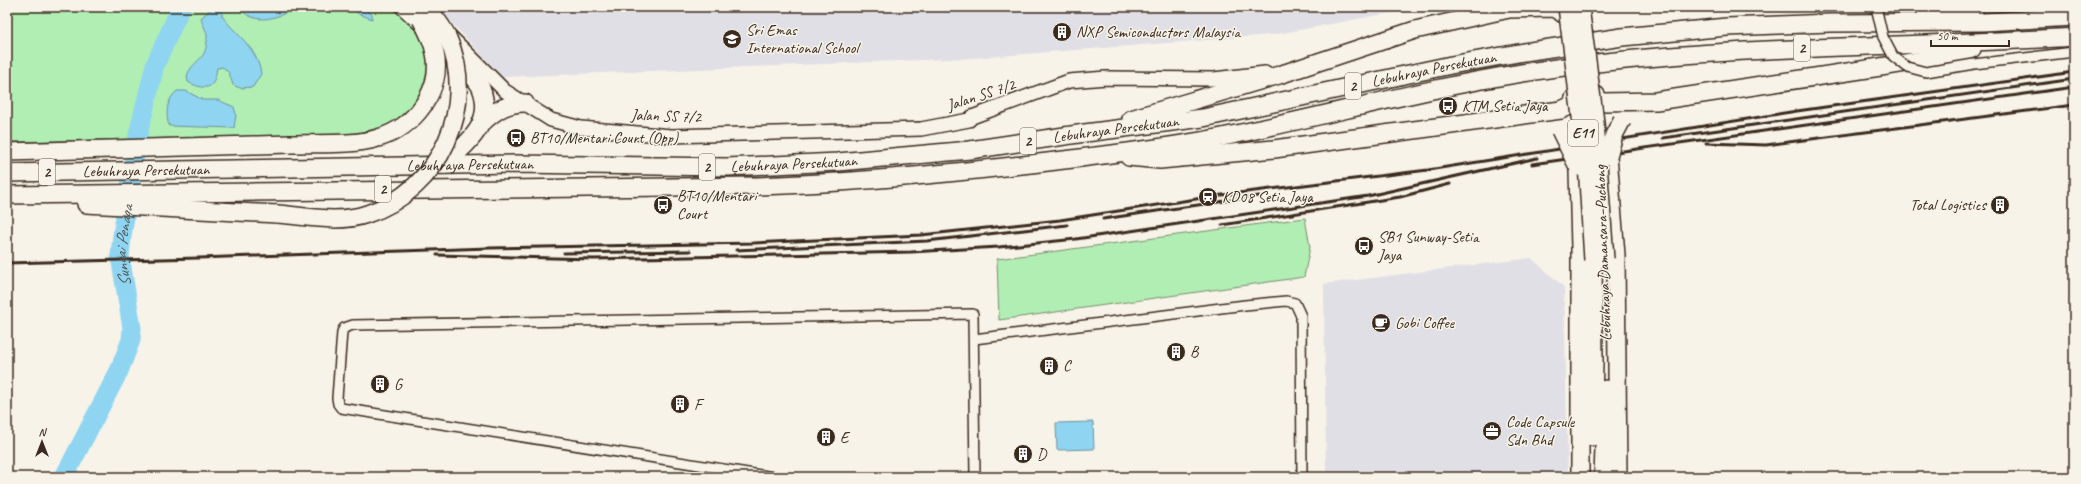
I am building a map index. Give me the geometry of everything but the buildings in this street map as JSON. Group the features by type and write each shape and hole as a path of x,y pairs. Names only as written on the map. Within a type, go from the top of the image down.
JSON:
{"highway":[{"path":"1923,7 2028,20"},
{"path":"1085,133 1316,63 1415,30 1511,8 1562,9 1590,100 1603,121 1609,159 1616,255 1618,477"},
{"path":"1580,477 1580,248 1578,123 1590,100 1583,8"},
{"name":"Lebuhraya Damansara–Puchong","path":"1583,8 1595,122 1605,259 1607,363 1603,477"},
{"name":"Lebuhraya Damansara–Puchong","path":"1562,9 1587,164 1593,260 1594,363 1592,477"},
{"path":"7,152 298,144 350,142 381,138 398,130 412,120 427,101 434,83 436,70 435,52 421,10"},
{"path":"56,193 84,204 256,212 330,218 366,215 382,209 410,191 433,167 450,137 457,113 459,90 455,58 447,35 421,10"},
{"name":"Lebuhraya Persekutuan","path":"7,173 516,164 727,168 838,162 970,150 1203,118 1459,64 1524,52 1622,37 1743,27 1830,23 2028,20 2074,17"},
{"name":"Lebuhraya Persekutuan","path":"7,194 837,184 972,171 1109,154 1218,138 1519,73 1611,60 1790,48 1993,42 2074,37"},
{"path":"1109,154 1160,160 1274,149 1526,115 1567,108 1590,100 1656,101 1948,56 1993,42"},
{"path":"464,66 481,87 485,105 482,123"},
{"path":"1609,159 1614,135 1622,120 1638,108 1656,101"},
{"path":"444,165 473,138 482,123 501,108 513,103 525,103"},
{"path":"1526,115 1542,119 1560,130 1578,169"}],"street":[{"path":"402,7 464,66"},
{"path":"1876,7 1883,37 1894,56 1907,67 1926,72 1974,64 2074,52"},
{"name":"Jalan SS 7/2","path":"421,10 505,91 551,120 581,128 671,136 921,129 969,120 972,117 1069,81 1106,78 1214,80 1262,74 1316,63"},
{"path":"974,339 1245,305 1286,301 1295,303 1301,316 1302,477"},
{"path":"774,477 351,414 341,408 338,404 337,398 342,332 344,328 353,324 973,314 975,477"}],"shaded area":[{"path":"437,7 1422,7 1272,35 973,58 502,77"},
{"path":"1531,258 1564,287 1568,477 1326,477 1324,284"}],"green space":[{"path":"7,7 397,7 422,40 427,50 430,70 426,84 414,105 406,115 389,125 378,129 349,134 7,142"},
{"path":"1305,218 1310,247 1304,277 999,320 997,259"}],"water":[{"path":"213,7 217,7 222,11 222,16 246,42 255,56 261,74 253,87 240,88 233,85 229,73 223,67 217,68 214,81 209,86 202,87 188,82 187,77 189,71 202,57 206,47 207,33 201,18"},
{"path":"238,7 298,7 275,17 260,19 245,13"},
{"path":"348,7 361,7 372,14 372,19 359,14"},
{"path":"177,91 186,91 203,100 218,100 234,107 236,114 234,128 169,126 167,111 169,102"},
{"path":"1093,422 1094,449 1057,450 1056,423"}],"waterway":[{"name":"Sungai Penaga","path":"64,477 119,371 131,340 132,328 120,256 122,236 138,135 155,65 181,7"}],"railway":[{"path":"7,263 489,248 754,243 921,235 1060,220 1222,195 1428,170 1797,111 2074,72"},
{"path":"1663,138 2074,79"},
{"path":"1532,164 2074,87"},
{"path":"1706,143 1766,145 2074,105"},
{"path":"437,255 594,259 911,252 999,247 1076,239 1368,196 1537,158"},
{"path":"1222,225 1400,197 1450,184"},
{"path":"1103,219 1259,196"},
{"path":"736,250 927,241 1067,225"},
{"path":"564,253 690,251"}],"place":[{"name":"NXP Semiconductors Malaysia","path":"1062,32"},
{"name":"Sri Emas International School","path":"732,39"},
{"name":"KTM Setia Jaya","path":"1448,106"},
{"name":"BT10/Mentari Court (Opp)","path":"516,138"},
{"name":"KD08 Setia Jaya","path":"1208,197"},
{"name":"BT10/Mentari Court","path":"663,205"},
{"name":"Total Logistics","path":"2000,205"},
{"name":"SB1 Sunway-Setia Jaya","path":"1364,246"},
{"name":"Gobi Coffee","path":"1381,323"},
{"name":"B","path":"1176,352"},
{"name":"C","path":"1049,366"},
{"name":"G","path":"380,384"},
{"name":"F","path":"680,404"},
{"name":"Code Capsule Sdn Bhd","path":"1492,431"},
{"name":"E","path":"826,437"},
{"name":"D","path":"1023,454"}]}
